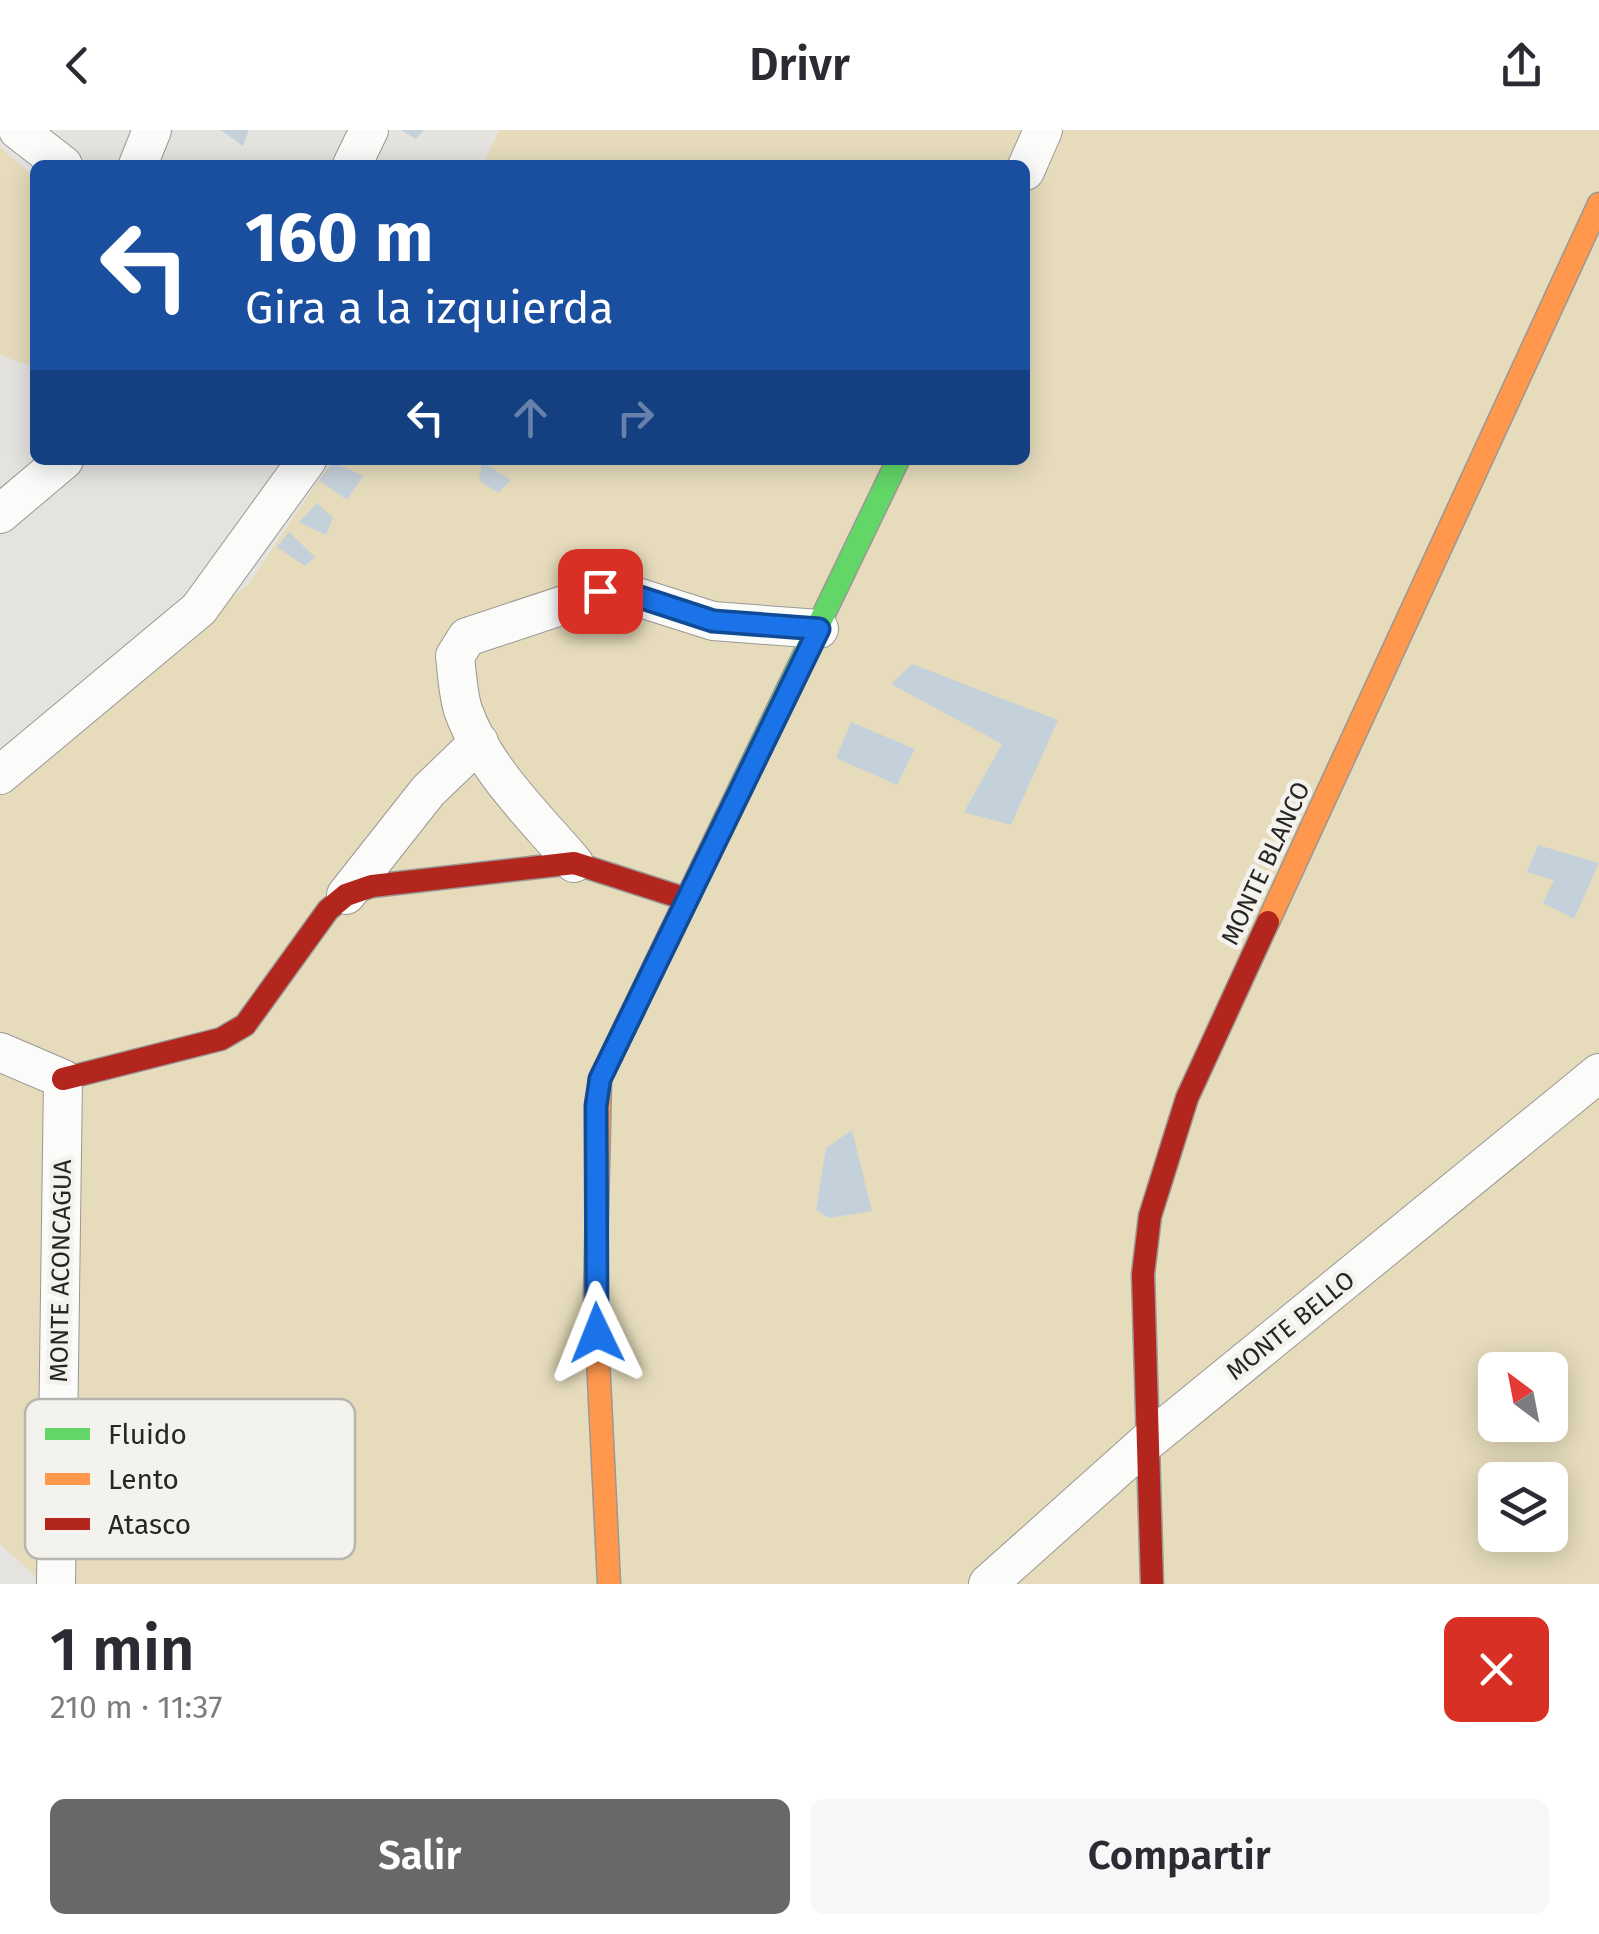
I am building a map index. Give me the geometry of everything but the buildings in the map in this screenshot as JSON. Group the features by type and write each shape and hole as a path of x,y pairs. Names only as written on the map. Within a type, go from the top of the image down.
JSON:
{"street":[{"path":"18,130 57,160"},
{"path":"140,160 152,130"},
{"path":"354,160 369,130"},
{"path":"1030,160 1043,130"},
{"name":"MONTE BLANCO","path":"1152,1584 1143,1274 1150,1216 1187,1098 1599,204"},
{"path":"0,514 58,465"},
{"path":"0,775 199,610 303,465"},
{"path":"609,1584 595,1297 596,1106 600,1079 819,629 891,465"},
{"path":"574,863 479,742 462,707 455,656 468,637 479,629 612,588 713,621 819,629"},
{"path":"0,1052 63,1079 221,1039 245,1026 328,910 346,895 428,791 479,742"},
{"path":"346,895 372,886 574,863 686,899"},
{"name":"MONTE BELLO","path":"988,1584 1148,1441 1599,1073"},
{"name":"MONTE ACONCAGUA","path":"59,1399 63,1079"},
{"name":"MONTE ACONCAGUA","path":"56,1559 56,1584"}],"shaded area":[{"path":"499,130 1599,130 1599,1584 44,1584 0,1544 0,783 54,734 248,585 329,465 1030,465 1030,160 485,160"},
{"path":"0,147 30,174 30,366 0,355"}],"traffic: fast":[{"path":"726,817 896,465"}],"traffic: slow":[{"path":"1268,922 1599,204"},
{"path":"609,1584 595,1297 600,1079 726,817"}],"traffic: jam":[{"path":"63,1079 221,1039 245,1025 328,910 346,895 372,886 574,863 686,899"},
{"path":"1152,1584 1143,1274 1150,1216 1187,1098 1268,922"}],"route":[{"path":"597,1333 596,1106 600,1079 819,629 713,621 612,588 600,591"}]}
